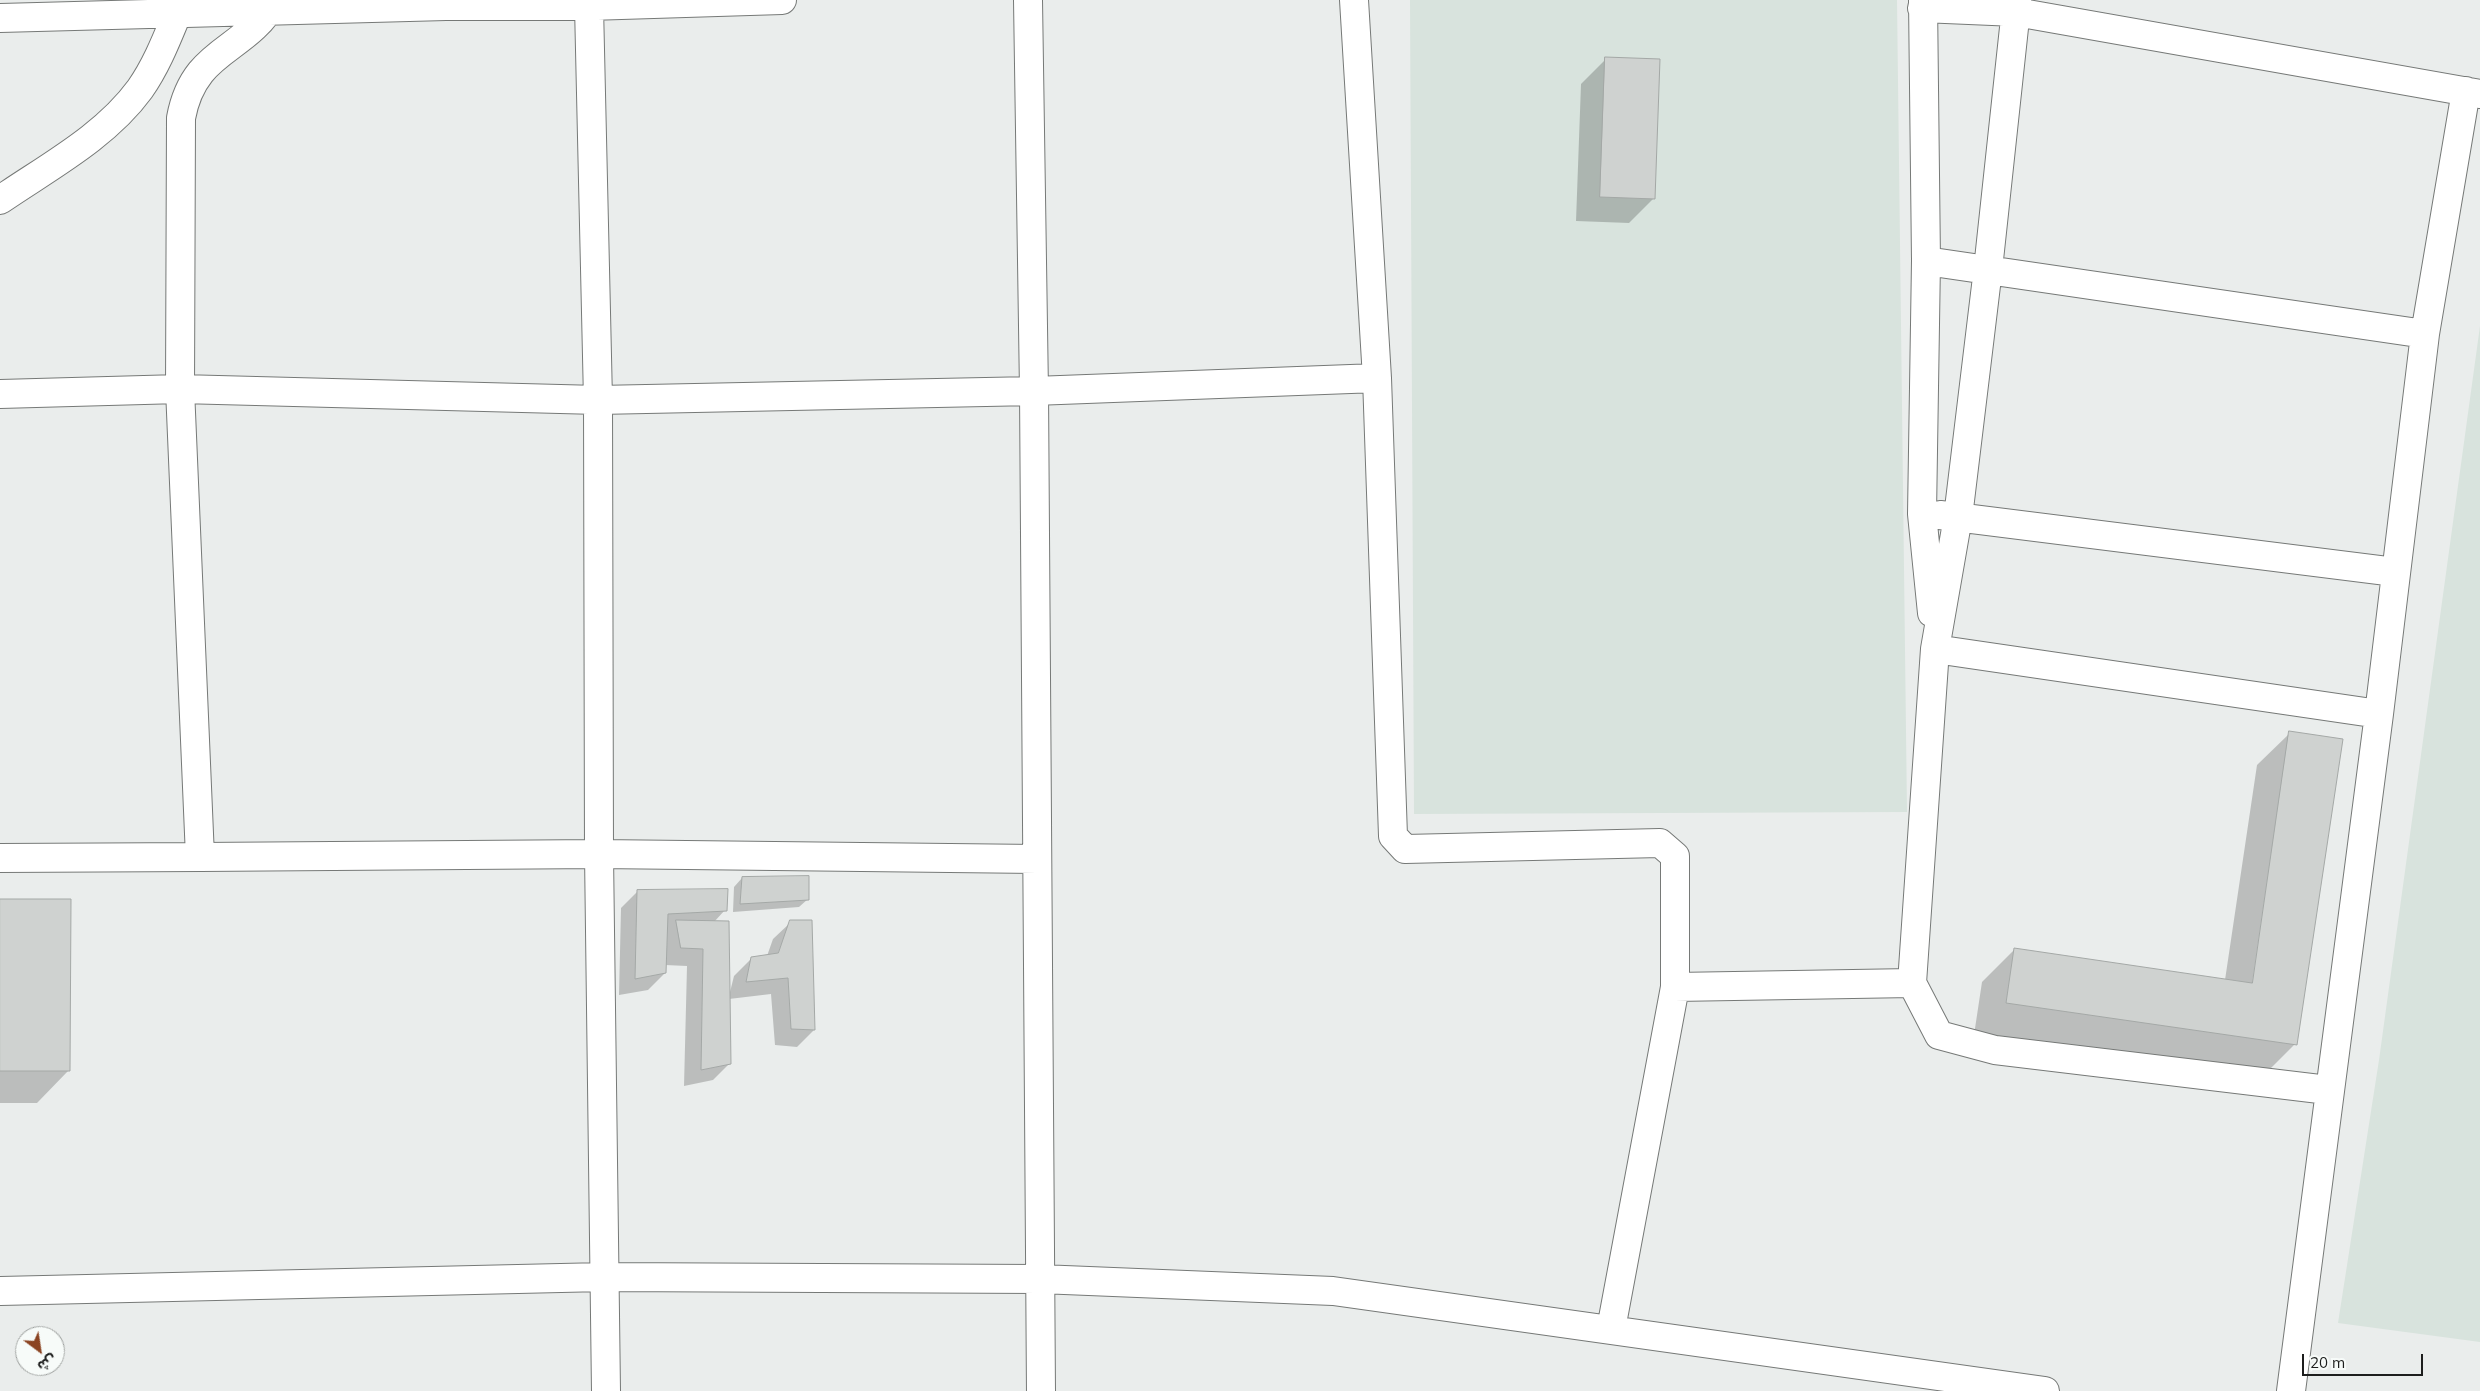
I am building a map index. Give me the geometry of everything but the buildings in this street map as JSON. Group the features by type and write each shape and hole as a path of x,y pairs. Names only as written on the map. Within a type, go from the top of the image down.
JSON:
{"street":[{"path":"0,18 180,7 439,3 589,6 782,0"},
{"path":"1028,0 1034,391 1041,1391"},
{"path":"1354,0 1378,378 1393,836 1405,849 1660,843 1674,856 1675,987 1611,1329"},
{"path":"1936,649 1922,514 1926,262 1922,4 2016,6 2473,93 2425,334 2291,1391"},
{"path":"200,857 180,390 181,118 184,98 206,63 251,30 272,6"},
{"path":"589,6 598,400 599,854 606,1391"},
{"path":"2016,6 1988,269 1958,516 1936,649 1912,983 1939,1035 1986,1048 2328,1090"},
{"path":"0,200 100,131 124,109 140,88 156,60 180,7"},
{"path":"1926,262 1988,269 2425,334"},
{"path":"0,394 180,390 598,400 1034,391 1378,378"},
{"path":"1922,514 1958,516 2395,572"},
{"path":"1936,649 2378,714"},
{"path":"0,858 599,854 1037,859"},
{"path":"1675,987 1912,983"},
{"path":"0,1291 604,1277 1040,1279 1333,1291 2045,1391"}],"shaded area":[{"path":"1410,0 1897,0 1907,812 1414,814"},
{"path":"2480,326 2480,1342 2338,1323 2379,1060"}]}
